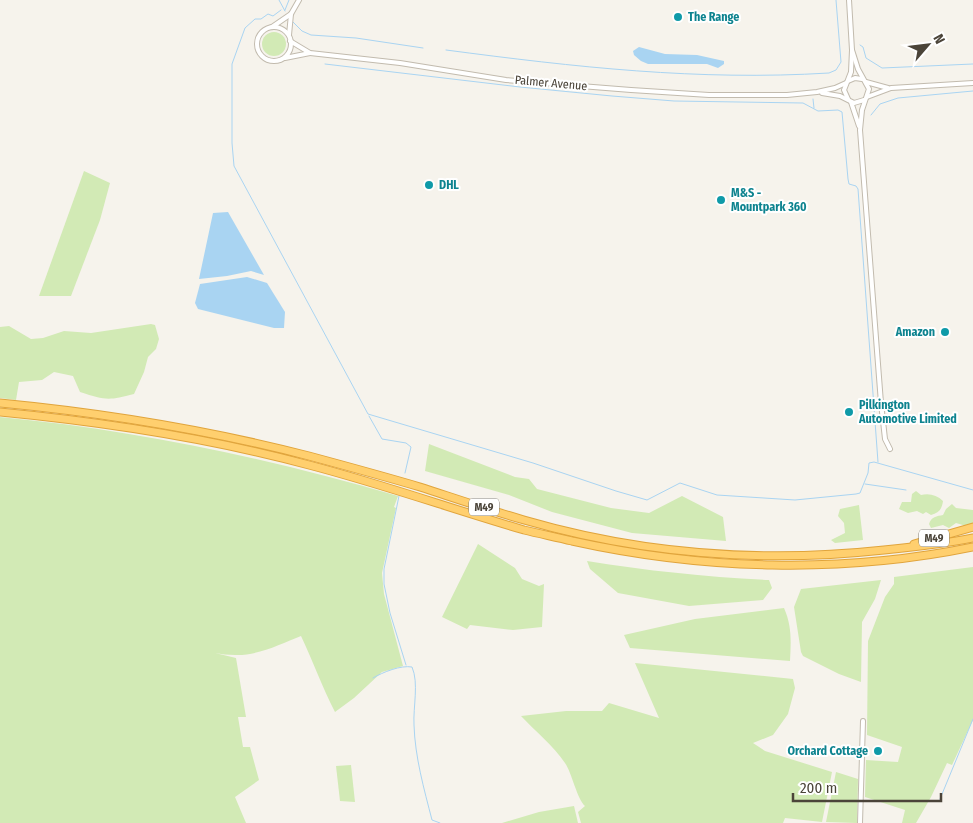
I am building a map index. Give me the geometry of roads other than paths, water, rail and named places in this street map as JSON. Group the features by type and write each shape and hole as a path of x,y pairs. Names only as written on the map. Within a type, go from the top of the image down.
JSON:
{"highway":[{"name":"M49","path":"0,403 36,406 119,418 255,443 417,486 525,520 591,536 650,546 703,553 776,557 837,555 941,544 973,538"},
{"name":"M49","path":"0,412 117,426 253,451 308,464 406,492 526,530 591,545 648,555 705,561 777,565 839,564 953,555 973,551"},
{"name":"M49","path":"895,549 973,527"},
{"name":"M49","path":"926,556 973,547"}],"street":[{"path":"282,58 290,50 291,14 299,0"},
{"path":"849,0 852,50 850,72 844,93 849,100 860,130"},
{"path":"291,14 261,33 258,39 258,50 261,56 273,61 310,53"},
{"path":"272,27 282,30 289,38"},
{"name":"Palmer Avenue","path":"289,38 310,53 400,63 506,80 709,95 787,95 817,92"},
{"path":"852,50 858,69 869,89 862,110 860,130 881,403 885,439 890,449"},
{"path":"817,92 835,88 855,78 891,88"},
{"path":"817,92 858,103 891,88 973,83"},
{"path":"860,823 863,721"}],"water":[{"path":"639,47 665,54 697,55 724,61 724,64 718,68 707,64 648,64 634,55 633,51"},
{"path":"228,212 264,275 251,271 199,279 213,213"},
{"path":"247,277 267,283 285,312 284,328 274,328 198,309 195,303 200,284"}],"waterway":[{"path":"279,0 285,11"},
{"path":"285,10 289,0"},
{"path":"446,50 589,67 684,74 780,75 829,73 836,70 841,62 836,0"},
{"path":"281,10 273,16 268,14 261,19 255,19 245,28 232,64 232,143 234,166 368,414 533,463 647,500 680,483 717,495 795,500 856,494 860,493 868,473 869,463 874,462 973,490"},
{"path":"292,21 302,31 311,35 356,38 423,48"},
{"path":"860,45 863,47 866,58 882,68 973,64"},
{"path":"325,64 612,96 674,101 803,103 818,111 838,110 842,112 849,184 856,186 858,189 878,462"},
{"path":"871,115 880,104 898,98 973,91"},
{"path":"813,99 814,108"},
{"path":"369,416 382,439 406,443 411,447 405,473"},
{"path":"865,484 906,490"},
{"path":"399,496 384,569 384,584 390,613 406,665"},
{"path":"373,678 392,670 412,667 415,680 414,725 418,761 432,820 440,823"},
{"path":"940,799 973,719"}],"place":[{"name":"The Range","path":"678,17"},
{"name":"DHL","path":"429,185"},
{"name":"M&S - Mountpark 360","path":"721,200"},
{"name":"Amazon","path":"945,332"},
{"name":"Pilkington Automotive Limited","path":"849,412"},
{"name":"Orchard Cottage","path":"878,751"}]}
